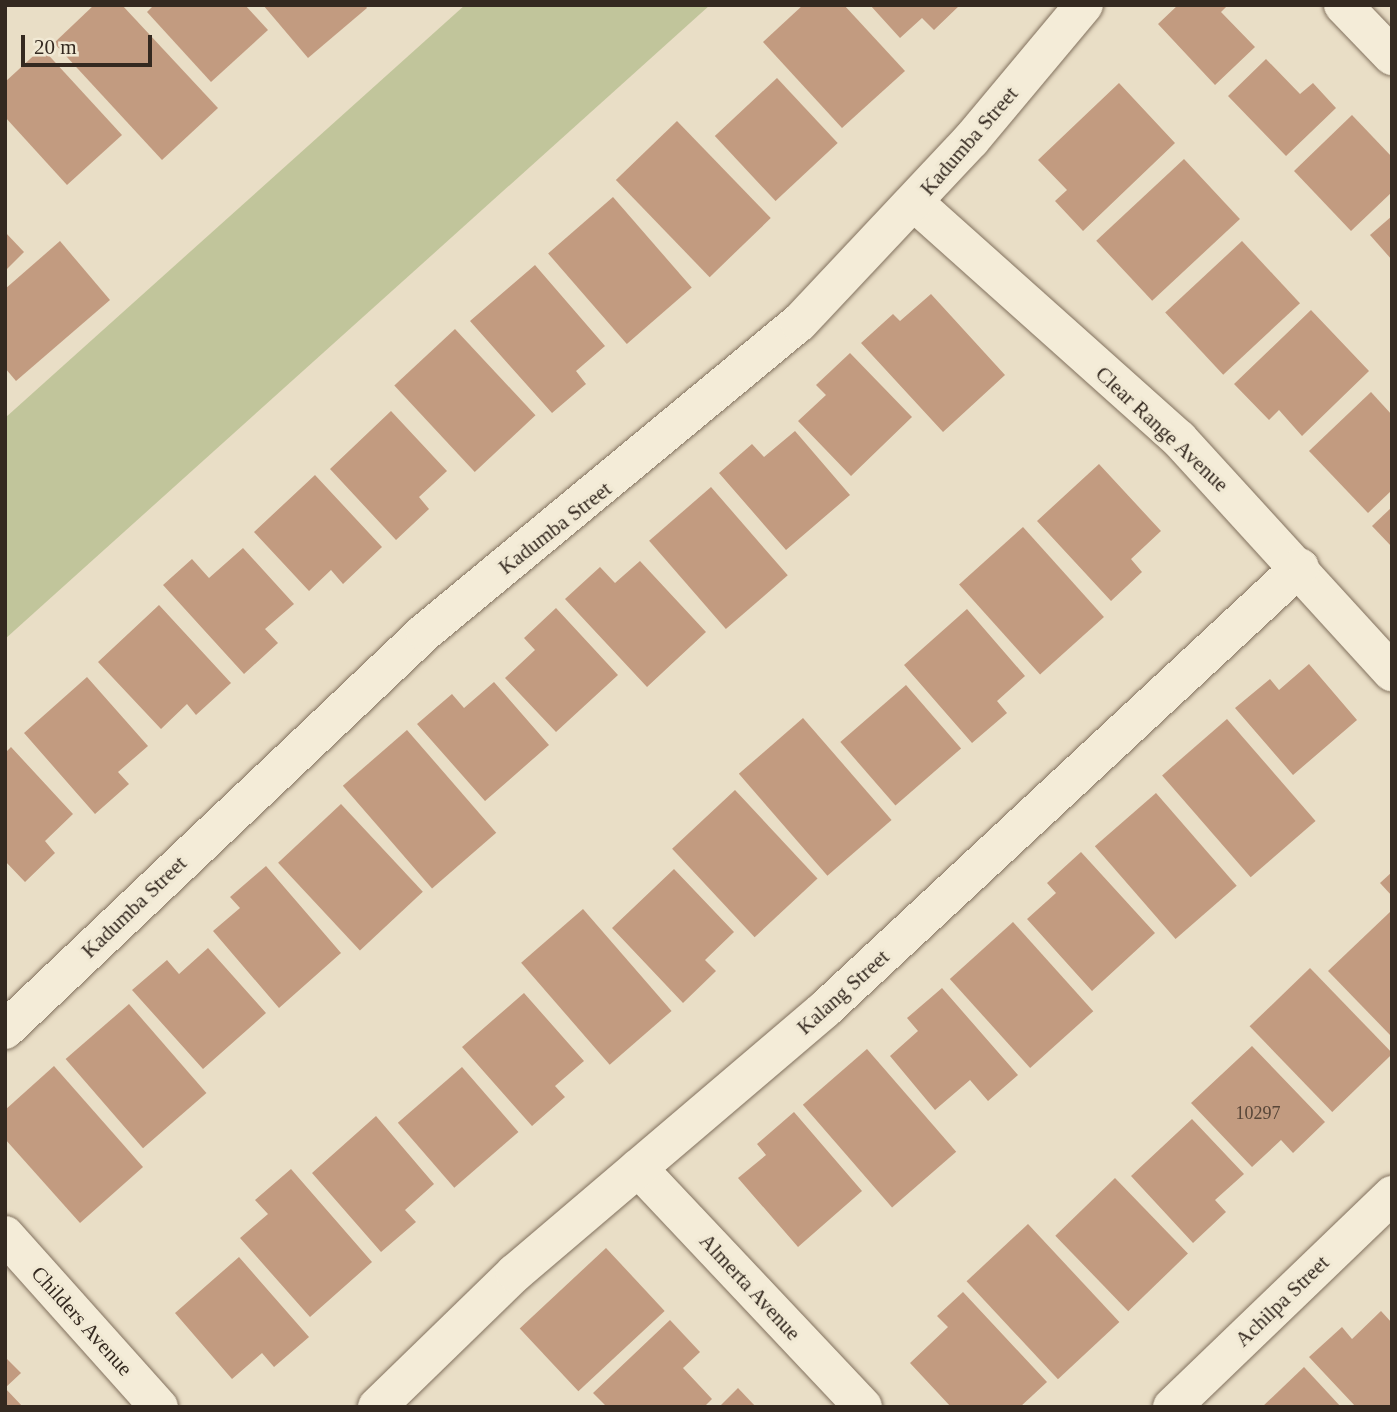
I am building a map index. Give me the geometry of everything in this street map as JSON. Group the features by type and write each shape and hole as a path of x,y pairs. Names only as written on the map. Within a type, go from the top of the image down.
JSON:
{"street":[{"name":"Kadumba Street","path":"5,1030 425,632 799,323 915,202 1084,5"},
{"path":"1343,5 1392,56"},
{"name":"Clear Range Avenue","path":"915,202 1179,439 1300,567 1392,672"},
{"name":"Kalang Street","path":"377,1407 515,1273 824,1010 1300,567"},
{"name":"Almerta Avenue","path":"638,1168 863,1407"},
{"name":"Achilpa Street","path":"1172,1407 1392,1195"},
{"name":"Childers Avenue","path":"5,1235 159,1407"}],"green space":[{"path":"465,5 710,5 5,639 5,418"}],"building":[{"path":"94,5 122,5 218,108 162,160 54,43"},
{"path":"154,5 245,5 268,30 211,82 147,12"},
{"path":"263,5 365,5 367,8 308,58"},
{"path":"803,5 844,5 905,71 842,128 763,42"},
{"path":"870,5 960,5 934,30 922,18 900,38"},
{"path":"1178,5 1228,5 1221,12 1255,47 1215,85 1158,24"},
{"path":"42,48 122,135 67,185 5,117 5,82"},
{"path":"1266,59 1300,94 1313,83 1336,108 1286,156 1228,96"},
{"path":"777,78 838,143 776,201 715,136"},
{"path":"1119,83 1175,143 1083,231 1055,201 1067,190 1038,160"},
{"path":"1352,115 1392,157 1392,192 1351,231 1294,171"},
{"path":"677,121 771,218 710,277 616,180"},
{"path":"1184,159 1240,219 1152,301 1096,241"},
{"path":"613,197 692,288 627,344 548,253"},
{"path":"1392,216 1392,260 1370,235"},
{"path":"5,232 24,252 5,271"},
{"path":"60,241 110,300 16,381 5,368 5,289"},
{"path":"1242,241 1300,303 1223,375 1165,313"},
{"path":"535,265 605,346 576,371 586,384 552,413 470,321"},
{"path":"931,294 1005,375 943,432 861,343 893,314 900,321"},
{"path":"1311,310 1369,371 1302,436 1279,410 1269,420 1234,384"},
{"path":"455,329 535,415 475,472 394,386"},
{"path":"850,353 912,417 851,476 798,421 826,395 816,385"},
{"path":"1371,392 1392,415 1392,490 1368,513 1309,451"},
{"path":"391,411 447,471 419,497 429,509 396,540 330,469"},
{"path":"795,431 850,495 786,550 719,473 752,444 764,457"},
{"path":"1099,464 1161,531 1131,559 1142,572 1111,601 1037,521"},
{"path":"315,475 382,547 343,584 331,570 309,591 254,532"},
{"path":"711,487 788,575 726,629 649,541"},
{"path":"1392,507 1392,547 1372,526"},
{"path":"1023,527 1104,617 1040,674 959,585"},
{"path":"243,548 294,604 265,629 278,643 244,674 163,585 192,559 209,578"},
{"path":"640,561 706,632 647,687 565,599 600,567 615,583"},
{"path":"159,605 231,683 196,715 187,704 161,729 98,662"},
{"path":"556,608 618,675 556,732 505,678 535,650 524,638"},
{"path":"967,609 1025,676 997,701 1007,713 972,743 904,665"},
{"path":"1309,664 1357,720 1293,775 1235,708 1270,679 1279,690"},
{"path":"87,677 148,746 118,772 129,784 95,814 24,733"},
{"path":"494,682 549,745 485,801 417,724 452,694 464,708"},
{"path":"906,685 961,748 895,805 840,742"},
{"path":"803,718 892,820 827,876 739,774"},
{"path":"1227,719 1316,821 1251,877 1162,775"},
{"path":"407,730 496,833 432,888 343,786"},
{"path":"11,747 73,814 45,841 55,853 25,882 5,861 5,753"},
{"path":"735,790 818,878 755,937 672,849"},
{"path":"1156,793 1237,886 1176,939 1095,846"},
{"path":"341,804 423,892 360,950 278,863"},
{"path":"1081,852 1155,933 1092,991 1027,919 1056,893 1047,883"},
{"path":"266,866 341,953 279,1008 213,931 240,908 230,897"},
{"path":"674,869 734,932 705,960 716,971 683,1003 612,928"},
{"path":"1392,872 1392,896 1380,883"},
{"path":"583,909 672,1011 610,1065 521,963"},
{"path":"1392,913 1392,1037 1328,971"},
{"path":"1013,922 1093,1011 1030,1068 950,979"},
{"path":"208,948 266,1013 203,1069 132,990 167,960 179,974"},
{"path":"1310,968 1392,1053 1332,1112 1250,1026"},
{"path":"942,988 1018,1075 988,1101 970,1080 935,1110 890,1056 918,1031 907,1018"},
{"path":"524,993 584,1061 555,1086 565,1097 532,1126 462,1047"},
{"path":"129,1004 206,1093 143,1148 66,1059"},
{"path":"1252,1046 1325,1122 1293,1153 1281,1140 1252,1167 1191,1103"},
{"path":"867,1049 956,1152 892,1207 803,1105"},
{"path":"54,1066 143,1167 80,1223 5,1139 5,1110"},
{"path":"462,1067 518,1132 454,1188 398,1123"},
{"path":"794,1112 862,1191 798,1247 738,1178 766,1155 757,1144"},
{"path":"376,1116 434,1184 405,1210 416,1222 381,1252 312,1173"},
{"path":"1192,1119 1244,1174 1215,1200 1226,1212 1193,1243 1131,1176"},
{"path":"291,1169 372,1262 310,1317 240,1238 268,1214 255,1200"},
{"path":"1115,1178 1188,1254 1128,1311 1055,1236"},
{"path":"1028,1224 1119,1322 1058,1379 967,1281"},
{"path":"606,1248 665,1311 578,1391 520,1328"},
{"path":"239,1257 309,1337 274,1367 262,1353 232,1379 175,1313"},
{"path":"963,1292 1047,1382 1020,1407 951,1407 910,1363 948,1327 937,1316"},
{"path":"1381,1311 1392,1323 1392,1407 1356,1407 1309,1357 1342,1327 1352,1339"},
{"path":"670,1320 700,1352 683,1368 712,1399 704,1407 607,1407 593,1393"},
{"path":"5,1357 21,1373 5,1388"},
{"path":"1304,1367 1341,1407 1262,1407"},
{"path":"5,1388 23,1407 5,1407"},
{"path":"738,1388 756,1407 719,1407"}]}
